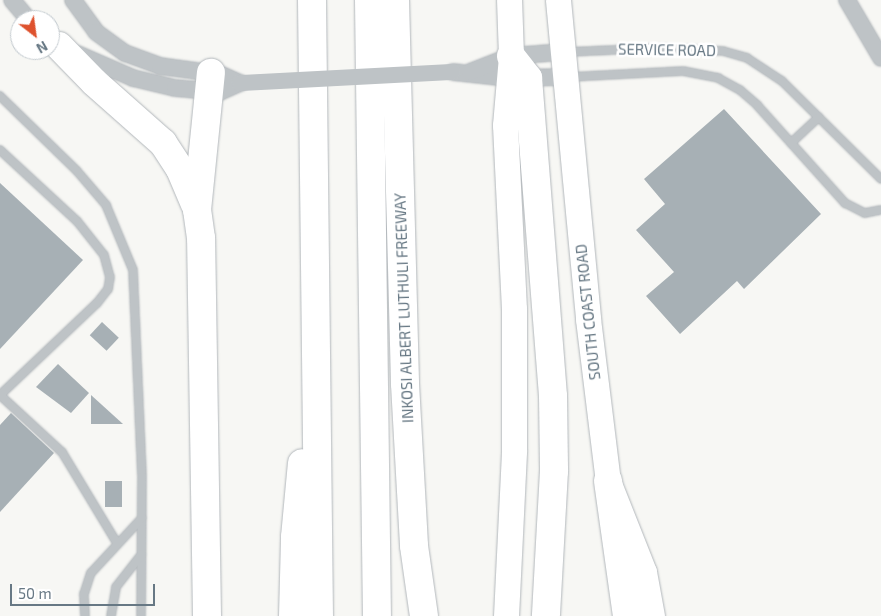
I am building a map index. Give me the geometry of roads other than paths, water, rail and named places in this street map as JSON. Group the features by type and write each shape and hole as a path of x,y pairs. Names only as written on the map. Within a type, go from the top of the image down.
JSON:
{"highway":[{"path":"312,0 319,616"},
{"path":"369,0 377,616"},
{"name":"INKOSI ALBERT LUTHULI FREEWAY","path":"395,0 405,384 414,546 424,616"},
{"path":"60,48 163,143 180,169 197,210"},
{"path":"516,70 551,368 554,471 546,616"},
{"path":"207,616 201,238 197,210 210,82"},
{"path":"293,616 294,537 315,376"},
{"path":"608,481 627,616"}],"main road":[{"path":"506,616 514,450 514,309 504,126 516,70 509,0"},
{"name":"SOUTH COAST ROAD","path":"558,0 564,77 608,481 644,572 652,616"}],"street":[{"path":"12,0 20,10"},
{"name":"SERVICE ROAD","path":"73,0 96,32 125,53 210,82"},
{"path":"847,0 881,58"},
{"name":"SERVICE ROAD","path":"60,45 133,78 240,83 516,70 564,77"},
{"name":"SERVICE ROAD","path":"470,72 516,70 562,52"}],"lane":[{"name":"SERVICE ROAD","path":"562,52 658,48 736,54 767,70 837,134 881,179"},
{"name":"SERVICE ROAD","path":"564,77 684,72 718,78 746,95 845,203 865,213 881,210"},
{"path":"0,96 93,188 106,205 125,246 136,294 142,518 141,616"},
{"path":"791,143 819,117"},
{"path":"0,150 77,221 104,255 110,277 101,299 1,396 62,452 117,543"},
{"path":"85,616 84,594 91,573 142,518"},
{"path":"111,616 116,587 141,556"}]}
